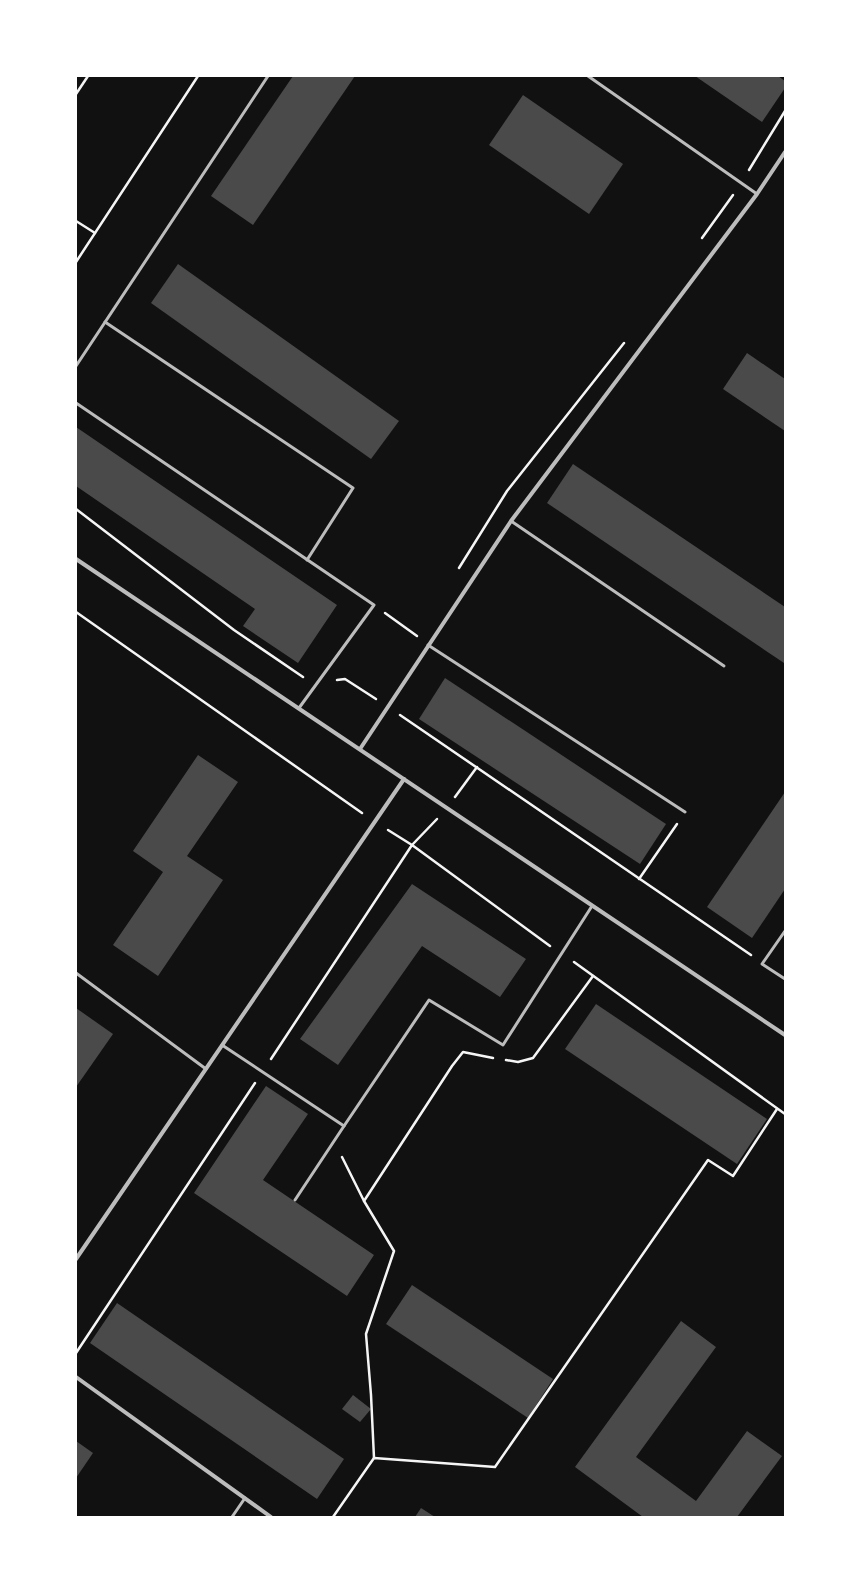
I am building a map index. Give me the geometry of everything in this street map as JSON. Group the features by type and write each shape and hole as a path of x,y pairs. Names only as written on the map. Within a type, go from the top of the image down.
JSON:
{"street":[{"path":"360,749 511,520 757,194 785,152"},
{"path":"76,559 785,1035"},
{"path":"76,1259 404,779"},
{"path":"76,1377 271,1517"}],"lane":[{"path":"76,366 268,76"},
{"path":"588,76 757,194"},
{"path":"105,322 354,488 307,560"},
{"path":"76,403 374,605 299,708"},
{"path":"511,520 724,666"},
{"path":"428,645 685,812"},
{"path":"295,1200 429,1000 502,1045 592,906"},
{"path":"785,931 762,964 785,979"},
{"path":"76,973 206,1069"},
{"path":"222,1045 344,1126"},
{"path":"232,1517 245,1498"}],"path":[{"path":"76,94 88,76"},
{"path":"76,262 198,76"},
{"path":"698,244 741,182 785,111"},
{"path":"76,220 95,233"},
{"path":"458,570 508,491 624,342"},
{"path":"76,509 234,630 316,685 345,678 762,964"},
{"path":"374,605 428,645"},
{"path":"76,612 374,822 412,845"},
{"path":"416,636 420,629"},
{"path":"639,879 685,812"},
{"path":"505,1060 518,1062 533,1058 593,976"},
{"path":"364,1201 452,1066 463,1052 498,1058"},
{"path":"374,1458 495,1468 708,1160 733,1176 777,1109"},
{"path":"333,1517 374,1458 366,1334 394,1251 364,1201 334,1140"}],"building":[{"path":"293,76 355,76 253,225 211,196"},
{"path":"695,76 778,76 785,81 785,88 762,122"},
{"path":"523,95 623,164 589,214 489,145"},
{"path":"178,264 399,421 371,459 151,303"},
{"path":"747,353 785,379 785,431 723,389"},
{"path":"76,427 337,605 298,663 243,626 255,609 76,486"},
{"path":"573,464 785,607 784,663 547,503"},
{"path":"445,678 666,824 640,864 419,719"},
{"path":"198,755 238,782 187,856 223,880 158,976 113,945 163,872 133,851"},
{"path":"785,792 785,889 752,938 707,907"},
{"path":"412,884 526,959 500,997 422,946 338,1065 300,1039"},
{"path":"596,1004 767,1119 737,1164 565,1049"},
{"path":"76,1008 113,1034 76,1087"},
{"path":"266,1086 308,1114 263,1180 374,1255 347,1296 194,1193"},
{"path":"412,1285 553,1379 528,1418 386,1324"},
{"path":"117,1303 344,1459 317,1499 90,1343"},
{"path":"681,1321 716,1347 636,1457 696,1501 747,1431 782,1456 737,1517 643,1517 575,1467"},
{"path":"353,1395 371,1409 360,1422 342,1409"},
{"path":"76,1441 93,1453 76,1478"},
{"path":"421,1508 435,1517 415,1517"}]}
